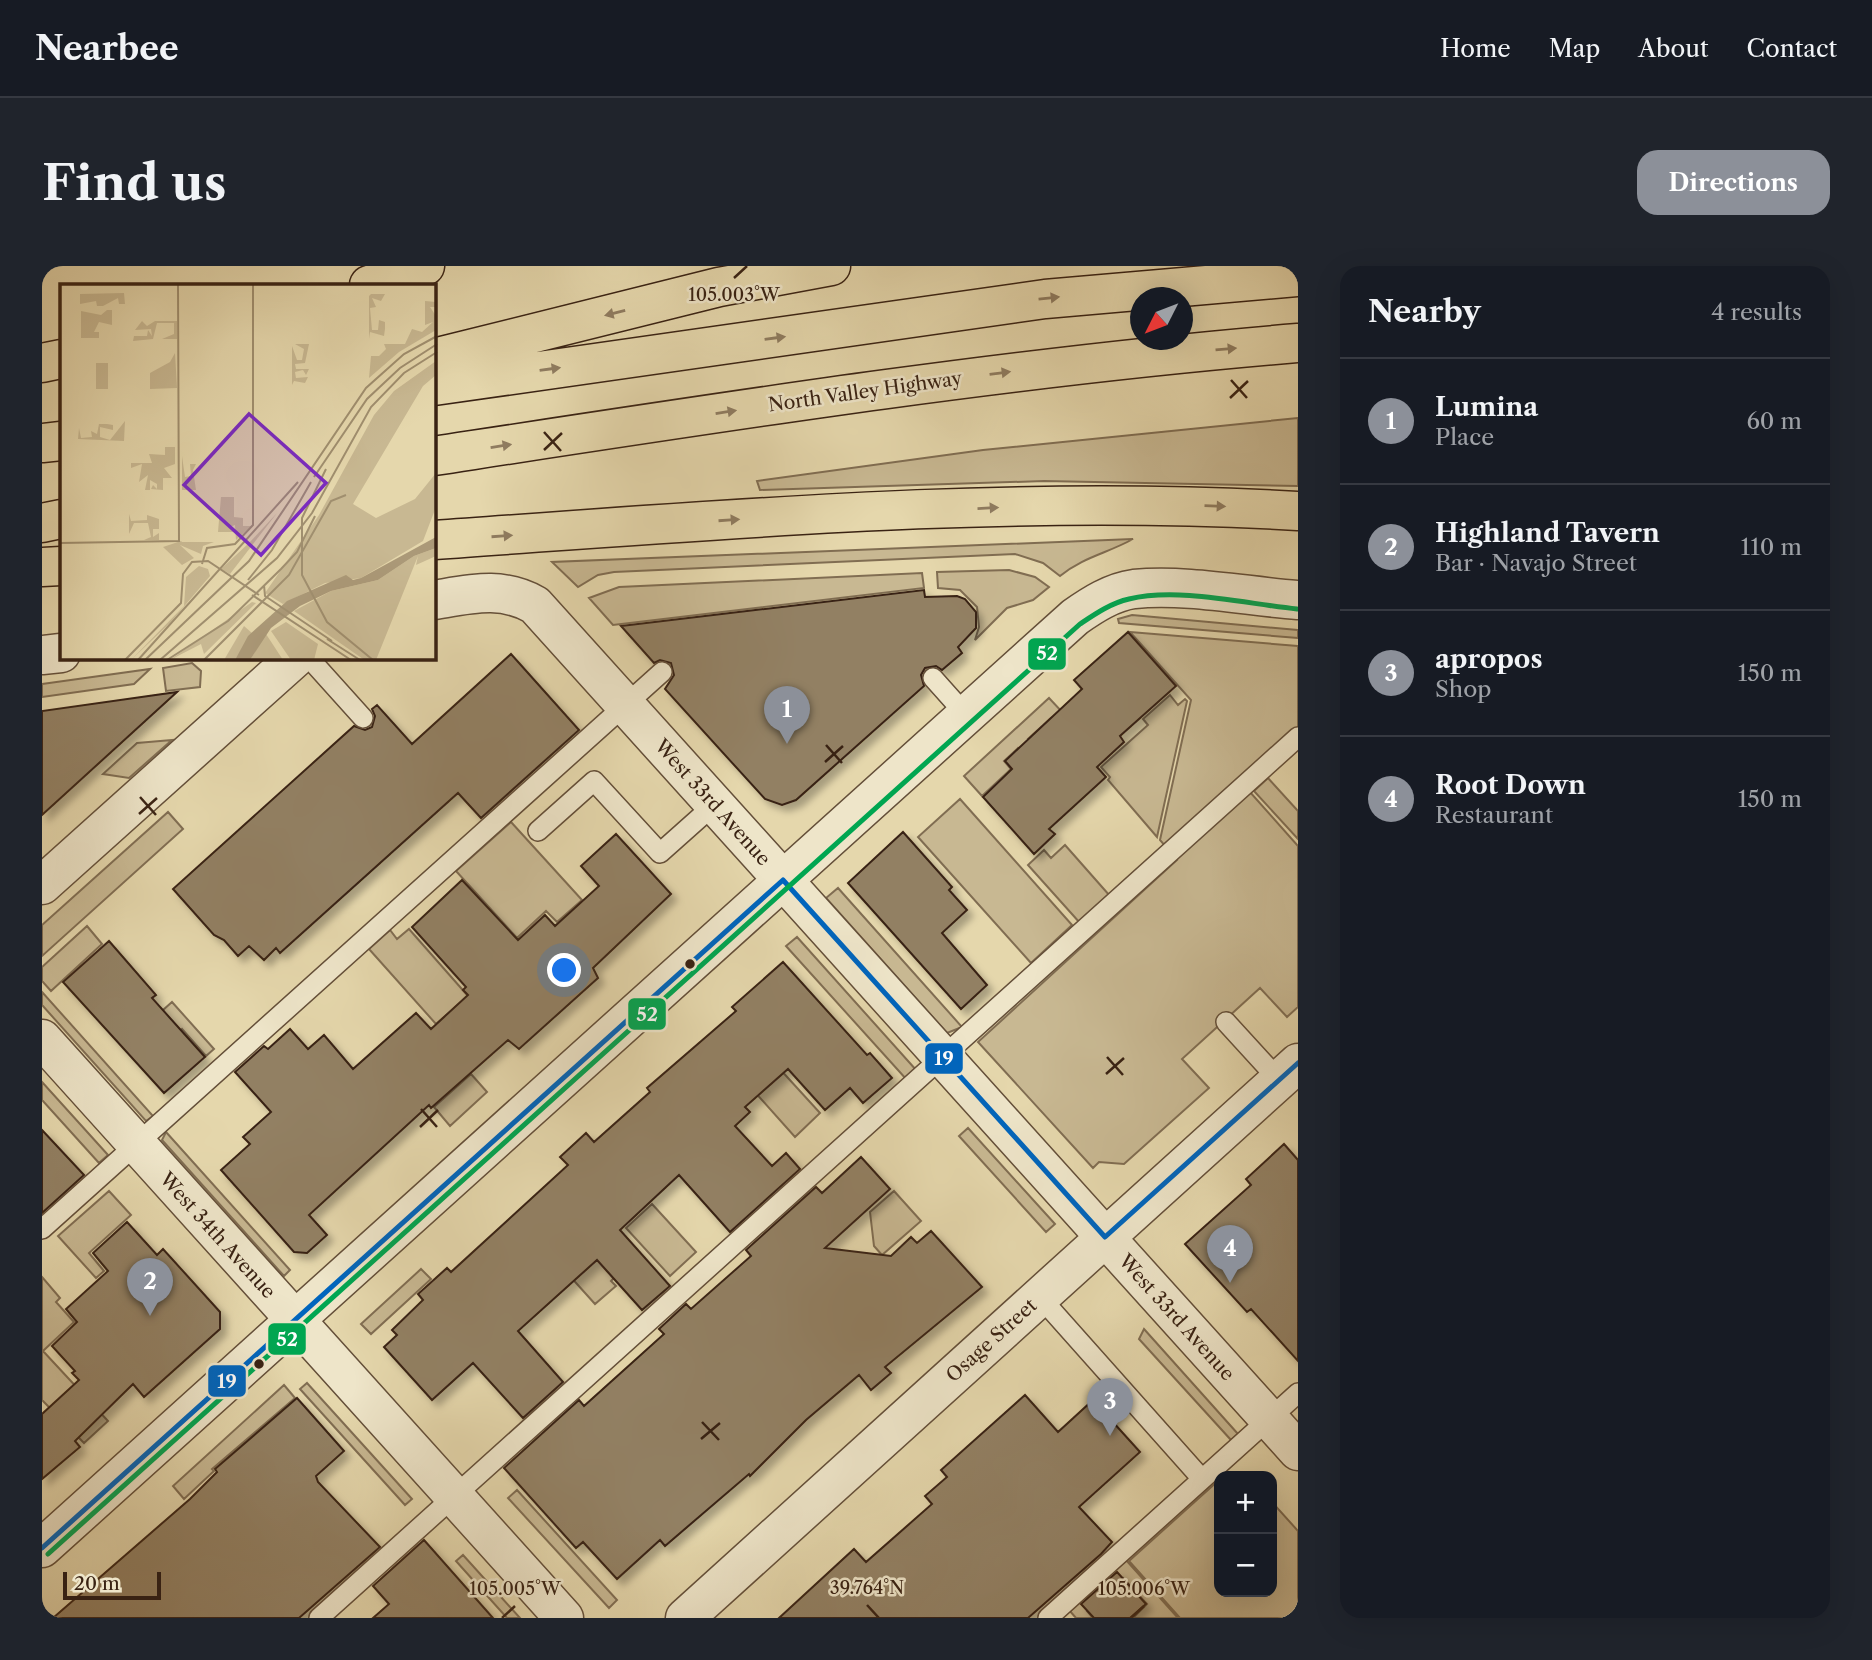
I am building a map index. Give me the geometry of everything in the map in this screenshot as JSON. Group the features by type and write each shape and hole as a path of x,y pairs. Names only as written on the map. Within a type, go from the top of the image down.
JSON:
{"highway":[{"path":"372,284 425,266"},
{"path":"436,358 719,287 831,266"},
{"path":"436,386 1045,299 1298,277"},
{"name":"North Valley Highway","path":"436,456 933,381 1080,363 1298,343"},
{"path":"42,363 60,359"},
{"path":"42,443 60,441"},
{"path":"436,540 767,517 1005,507 1212,506 1298,511"},
{"path":"42,523 60,519"},
{"path":"42,567 60,566"}],"street":[{"path":"42,1548 1075,617 1115,594 1132,589 1184,590 1298,600"},
{"name":"West 33rd Avenue","path":"436,600 498,591 518,595 535,605 1298,1451"},
{"path":"42,655 60,653"},
{"path":"42,885 293,660"},
{"name":"West 34th Avenue","path":"42,1039 564,1618"},
{"name":"Osage Street","path":"685,1618 1288,1072"}],"lane":[{"path":"311,660 363,718"},
{"path":"42,1229 662,672"},
{"path":"933,678 966,715"},
{"path":"319,1618 1298,737"},
{"path":"538,831 594,781 660,853 715,804"},
{"path":"1226,1023 1288,1072"},
{"path":"1040,1297 1202,1479"},
{"path":"1048,1618 1298,1393"}],"shaded area":[{"path":"1298,418 1298,486 1044,481 760,490 757,481 983,450"},
{"path":"1133,539 1078,564 1060,576 1043,563 1015,554 614,572 598,575 578,587 552,562"},
{"path":"1009,570 1035,577 1049,587 1033,600 1007,608 975,640 979,627 977,607 960,590 938,588 937,572"},
{"path":"922,573 924,588 613,625 589,598 619,587"},
{"path":"1132,615 1298,630 1298,638 1119,623 1118,619"},
{"path":"1130,632 1298,646 1298,730 1241,782 1298,846 1298,1007 1287,1017 1260,988 1182,1059 1209,1088 1124,1164 1099,1162 1093,1168 978,1042 1177,860 1160,840 1191,700"},
{"path":"192,663 201,671 200,687 166,691 163,668"},
{"path":"150,669 134,684 42,697 42,684"},
{"path":"1170,695 1178,705 1185,699 1187,701 1157,837 1108,780 1110,777 1101,767 1148,725 1143,719"},
{"path":"1049,698 1064,714 1051,718 1028,739 1033,746 1025,755 1018,748 1004,761 1011,769 982,796 964,776"},
{"path":"172,740 129,778 103,774 137,743"},
{"path":"1268,778 1298,811 1298,839 1254,791"},
{"path":"960,799 1072,925 1031,963 918,837"},
{"path":"168,812 183,829 42,956 42,925"},
{"path":"511,822 582,900 557,922 546,911 517,938 456,871"},
{"path":"1065,845 1110,896 1080,923 1028,865 1044,850 1051,858"},
{"path":"838,888 962,1027 947,1033 826,898"},
{"path":"87,926 102,944 51,991 42,981 42,967"},
{"path":"409,929 468,996 436,1024 369,949 390,930 397,939"},
{"path":"797,937 917,1071 907,1080 786,946"},
{"path":"42,992 153,1116 146,1121 42,1005"},
{"path":"172,1002 214,1049 206,1056 182,1029 171,1039 153,1019"},
{"path":"778,1067 820,1113 795,1137 753,1090"},
{"path":"471,1074 487,1092 450,1126 434,1107"},
{"path":"42,1082 108,1155 99,1163 42,1100"},
{"path":"968,1128 1055,1224 1046,1232 959,1136"},
{"path":"166,1132 290,1270 284,1276 162,1140"},
{"path":"109,1191 131,1215 89,1253 104,1271 96,1278 58,1236"},
{"path":"894,1191 921,1221 882,1255 874,1246 870,1212"},
{"path":"652,1204 696,1252 670,1276 626,1228"},
{"path":"591,1252 614,1278 611,1281 616,1286 595,1304 568,1274"},
{"path":"421,1269 431,1279 371,1334 361,1324"},
{"path":"42,1277 60,1298 56,1302 74,1322 43,1351 108,1421 84,1443 42,1400"},
{"path":"1144,1329 1238,1434 1231,1440 1139,1339"},
{"path":"307,1383 412,1499 405,1505 300,1389"},
{"path":"284,1385 295,1398 212,1469 214,1471 184,1499 173,1486"},
{"path":"1214,1484 1214,1597 1277,1597 1277,1508 1298,1531 1298,1618 1180,1618 1129,1561"},
{"path":"517,1490 617,1600 609,1608 508,1498"},
{"path":"463,1555 520,1618 507,1618 456,1561"},
{"path":"1126,1560 1178,1618 1133,1618 1147,1604 1123,1578 1087,1611 1093,1618 1076,1618 1069,1610"}],"building":[{"path":"924,590 925,597 957,596 965,599 976,612 976,628 958,647 962,653 942,670 936,666 925,668 921,675 924,686 796,800 782,805 765,799 665,689 674,675 671,663 660,660 654,663 621,626"},
{"path":"1128,632 1176,686 1120,736 1124,742 1097,767 1106,777 1049,829 1055,834 1034,854 983,797 1012,769 1005,761 1082,689 1074,680"},
{"path":"511,654 579,730 481,818 458,793 280,953 276,948 264,960 249,946 238,956 224,940 214,935 173,889 354,726 365,730 372,727 375,716 372,709 377,705 412,744"},
{"path":"177,692 42,815 42,711"},
{"path":"903,832 952,887 949,890 967,910 942,933 987,985 961,1009 848,883"},
{"path":"616,834 671,894 593,968 598,978 519,1049 508,1040 431,1108 429,1105 309,1215 327,1235 307,1253 294,1252 221,1170 250,1144 243,1137 271,1112 235,1072 264,1046 268,1049 290,1029 308,1049 324,1035 353,1069 416,1013 431,1029 468,995 463,990 466,987 412,927 462,880 518,940 545,915 555,926 599,886 581,866"},
{"path":"109,941 156,995 152,998 205,1057 164,1093 63,982"},
{"path":"783,962 867,1055 870,1053 892,1078 863,1103 850,1088 825,1110 788,1069 745,1107 750,1112 735,1126 772,1166 786,1153 800,1169 730,1232 679,1175 620,1230 670,1286 642,1310 597,1260 518,1331 563,1382 523,1418 473,1363 432,1400 384,1347 397,1335 392,1330 423,1300 418,1294 447,1268 451,1272 568,1165 560,1157 586,1133 594,1142 650,1092 647,1088 736,1011 732,1007"},
{"path":"42,1130 84,1175 42,1213"},
{"path":"1284,1144 1298,1160 1298,1361 1251,1309 1247,1312 1185,1244 1251,1185 1246,1179"},
{"path":"861,1157 890,1189 825,1248 891,1256 911,1237 917,1243 931,1231 982,1287 885,1367 891,1373 871,1390 859,1375 806,1420 750,1476 749,1474 665,1546 660,1540 617,1579 583,1542 576,1548 504,1468 579,1400 584,1406 664,1334 659,1329 686,1304 691,1309 751,1256 746,1250 816,1187 822,1193"},
{"path":"127,1222 157,1255 163,1249 220,1312 220,1329 144,1397 133,1384 75,1441 80,1447 42,1479 42,1414 79,1380 72,1373 75,1371 52,1346 77,1322 66,1309 108,1271 93,1253"},
{"path":"1025,1395 1058,1432 1093,1400 1140,1452 1079,1507 1112,1542 1101,1554 1028,1618 779,1618 854,1549 866,1562 932,1504 925,1496 947,1477 941,1470"},
{"path":"297,1398 344,1451 316,1476 318,1482 380,1547 299,1618 53,1618 190,1499 217,1472 215,1469"},
{"path":"424,1540 493,1618 373,1618 389,1604 373,1586"},
{"path":"1117,1572 1146,1604 1130,1618 1094,1618 1081,1604"}],"transit line":[{"name":"52","path":"48,1554 1080,624 1116,603 1148,596 1191,596 1297,609"},
{"name":"19","path":"783,880 1105,1237"},
{"name":"19","path":"42,1548 783,880"},
{"name":"19","path":"1105,1237 1298,1063"}],"place":[{"name":"Lumina","path":"787,744"},
{"name":"Root Down","path":"1230,1283"},
{"name":"Highland Tavern","path":"150,1316"},
{"name":"apropos","path":"1110,1436"}]}
